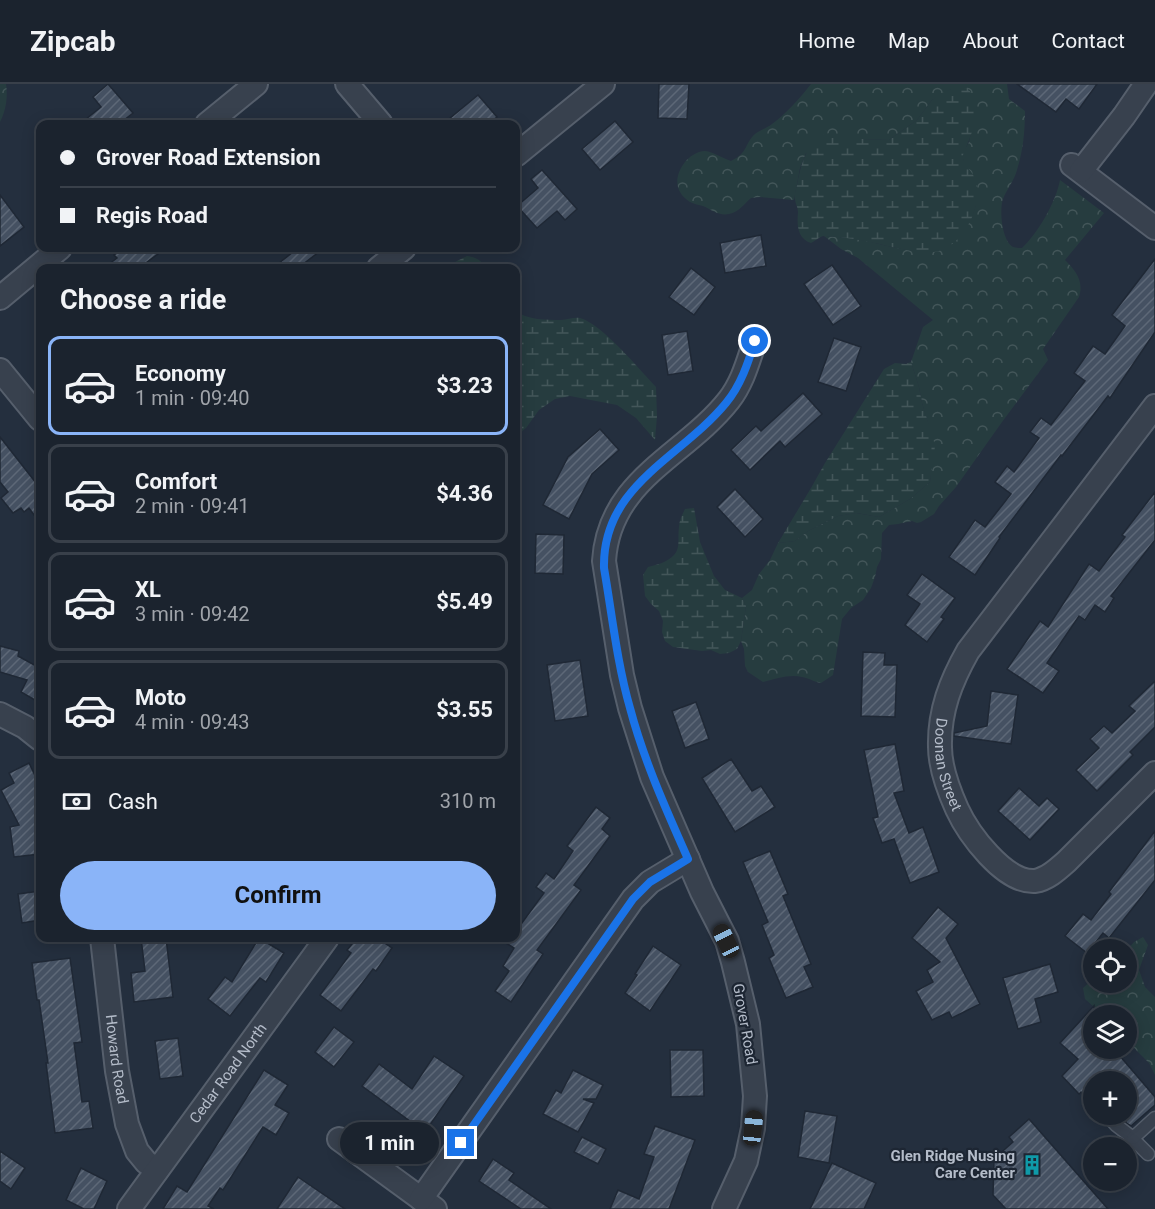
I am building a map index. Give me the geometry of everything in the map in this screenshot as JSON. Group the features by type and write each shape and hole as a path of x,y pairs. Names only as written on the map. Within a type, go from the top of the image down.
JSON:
{"street":[{"path":"212,120 256,84"},
{"path":"347,84 378,120"},
{"path":"520,152 603,84"},
{"path":"1146,84 1124,116 1077,168 1155,228"},
{"path":"41,264 55,252"},
{"path":"384,264 399,252"},
{"path":"0,298 36,268"},
{"name":"Grover Road","path":"724,1209 746,1161 753,1128 755,1096 751,1043 744,1005 726,941 652,777 643,750 622,675 604,568 606,542 614,519 625,499 731,398 742,379 755,341"},
{"path":"0,370 36,414"},
{"name":"Doonan Street","path":"1155,406 968,651 947,695 943,711 940,747 945,777 957,810 967,827 988,854 1003,868 1024,880 1034,881 1050,875 1066,862 1155,773"},
{"path":"0,714 25,727 36,736"},
{"path":"339,1140 428,1204 633,899 650,882 688,859"},
{"name":"Howard Road","path":"102,942 117,1071 127,1124 137,1151 157,1170"},
{"name":"Cedar Road North","path":"129,1209 324,942"}],"lane":[{"path":"1134,1137 1155,1118"},
{"path":"1116,1125 1132,1137"},
{"path":"1137,1142 1148,1154"}],"green space":[{"path":"0,84 6,84 7,94 0,122"},
{"path":"811,84 1007,84 1009,99 1025,111 1019,163 1002,204 1002,225 1009,244 1022,248 1034,234 1046,217 1060,180 1104,213 1065,260 1073,268 1080,281 1079,297 1043,349 1048,360 934,514 917,523 912,521 889,525 882,533 881,559 871,588 863,600 851,608 842,619 833,675 821,683 792,676 763,682 748,672 745,666 741,641 746,606 742,598 752,590 778,543 795,541 808,531 838,516 856,513 879,517 910,499 930,482 932,462 928,423 911,362 923,327 933,320 858,258 824,236 852,238 900,249 930,251 955,240 965,228 975,210 976,203 975,191 962,154 969,142 977,107 951,89 932,100 917,120 889,140 861,139 806,153 800,168 794,200 751,198 736,212 725,214 692,203 681,194 677,184 679,173 689,158 705,151 731,161 737,158 755,134 782,116"},
{"path":"967,88 974,97 977,113 963,159 976,180 977,200 970,221 958,239 942,250 927,252 846,238 823,236 811,243 803,238 798,226 795,193 804,160 816,137 830,133 861,139 889,140 917,120 932,100 942,93 951,89"},
{"path":"467,256 478,259 483,264 452,264"},
{"path":"520,313 537,319 580,318 589,322 609,338 656,387 655,440 636,418 617,405 570,396 555,399 539,410 520,433"},
{"path":"911,362 935,446 930,482 910,499 879,517 857,513 838,516 808,531 795,541 778,543 884,369 895,363"},
{"path":"694,508 700,542 714,576 725,590 742,598 746,606 741,641 737,649 729,653 720,654 711,650 673,647 665,641 662,632 663,621 659,611 645,596 643,575 648,567 664,562 675,554 682,516 685,509"},
{"path":"1143,937 1148,945 1139,970 1145,987 1155,997 1155,1075 1149,1063 1137,1051 1137,1005 1092,1005 1085,999 1084,993 1137,993 1137,940"}],"building":[{"path":"108,84 133,113 124,120 85,120 101,107 93,97"},
{"path":"659,84 689,84 687,119 658,118"},
{"path":"1017,84 1097,84 1079,109 1066,99 1056,112"},
{"path":"478,95 497,117 493,120 448,120"},
{"path":"615,121 633,142 600,170 582,149"},
{"path":"542,170 577,209 565,220 557,211 537,228 520,209 520,203 538,188 531,179"},
{"path":"0,195 24,227 0,246"},
{"path":"761,235 766,266 725,273 720,243"},
{"path":"118,252 161,252 144,264 109,264 117,258 114,255"},
{"path":"293,252 319,252 303,264 278,264"},
{"path":"1155,259 1155,332 1110,398 1108,396 999,537 975,575 949,557 975,520 985,527 1011,494 995,482 1007,466 1014,472 1039,438 1030,432 1041,418 1051,425 1085,381 1074,373 1093,346 1105,354 1125,326 1112,315"},
{"path":"832,265 861,306 833,325 804,284"},
{"path":"691,268 715,287 694,315 669,297"},
{"path":"687,331 693,371 668,375 662,335"},
{"path":"834,338 861,347 846,391 818,382"},
{"path":"803,393 822,414 785,447 780,441 750,470 731,450 756,426 761,431"},
{"path":"600,429 619,450 592,474 569,519 543,505 568,457"},
{"path":"0,437 36,483 36,518 29,508 24,512 21,508 13,513 1,498 8,492 0,482"},
{"path":"735,489 763,519 745,537 717,507"},
{"path":"1155,492 1155,540 1111,596 1114,598 1105,612 1095,605 1085,620 1079,616 1047,663 1059,671 1043,693 1007,669 1040,621 1048,627 1089,564 1099,571 1125,537 1122,535"},
{"path":"536,534 564,535 563,574 535,573"},
{"path":"922,574 955,598 941,617 944,619 927,642 905,625 920,604 907,595"},
{"path":"0,646 19,651 18,656 36,666 36,701 21,692 27,680 0,672"},
{"path":"863,652 885,653 884,665 897,665 895,717 861,716"},
{"path":"580,660 588,716 555,721 547,665"},
{"path":"1155,681 1155,727 1130,752 1133,755 1097,791 1076,770 1099,748 1090,739 1104,726 1112,733 1135,711 1129,706"},
{"path":"991,691 1018,695 1011,744 954,736 954,733 987,726"},
{"path":"696,702 709,739 685,748 672,711"},
{"path":"895,744 904,791 894,793 909,833 923,827 939,872 910,883 894,839 882,843 873,818 878,817 864,750"},
{"path":"731,759 752,791 761,786 775,807 735,832 702,778"},
{"path":"29,763 36,778 36,854 14,857 10,827 19,825 1,790 14,783 9,773"},
{"path":"1019,788 1039,806 1047,798 1059,809 1030,840 998,811"},
{"path":"596,807 610,818 602,829 610,836 574,885 581,890 537,950 543,954 511,1002 495,991 509,971 503,966 514,948 504,942 520,942 520,926 544,893 536,887 546,873 554,879 573,851 567,846"},
{"path":"1155,831 1155,880 1109,938 1103,933 1098,939 1083,939 1083,950 1065,936 1083,914 1091,920 1111,894 1109,892"},
{"path":"770,851 788,894 783,896 811,964 804,967 813,987 786,998 769,958 774,955 762,925 768,922 743,862"},
{"path":"36,892 36,921 22,923 18,894"},
{"path":"938,907 958,924 946,938 980,1004 952,1018 949,1012 932,1020 916,991 933,982 927,970 940,962 912,938"},
{"path":"141,942 166,942 173,997 134,1002 131,973 145,971"},
{"path":"257,942 266,942 284,953 266,982 260,978 230,1016 208,999 225,977 232,982"},
{"path":"354,942 383,942 392,948 376,971 373,969 341,1011 320,995 351,953 347,950"},
{"path":"653,946 681,965 650,1011 625,993"},
{"path":"70,958 82,1042 74,1043 82,1102 89,1101 93,1128 55,1133 46,1063 48,1063 32,963"},
{"path":"1050,964 1058,992 1035,999 1041,1022 1018,1029 1003,978"},
{"path":"1083,1018 1083,1059 1122,1059 1133,1071 1083,1071 1083,1094 1081,1092 1079,1094 1062,1076 1078,1059 1060,1043"},
{"path":"334,1027 354,1042 334,1067 315,1052"},
{"path":"178,1038 183,1076 160,1079 155,1041"},
{"path":"670,1050 703,1050 704,1096 671,1097"},
{"path":"434,1056 464,1076 425,1132 362,1086 379,1064 412,1089"},
{"path":"264,1070 288,1085 275,1105 289,1113 276,1135 263,1127 223,1190 220,1188 208,1206 214,1209 163,1209 177,1186 187,1192"},
{"path":"573,1070 603,1085 596,1099 583,1099 594,1103 578,1132 543,1114 556,1090 561,1093"},
{"path":"1137,1076 1155,1097 1155,1105 1137,1121"},
{"path":"805,1111 837,1116 829,1163 798,1157"},
{"name":"Glen Ridge Nusing Care Center","path":"1029,1119 1083,1181 1083,1191 1092,1191 1108,1209 1006,1209 993,1195 994,1159 1013,1142 1009,1137"},
{"path":"655,1126 695,1140 669,1209 610,1209 618,1190 639,1199 654,1157 644,1154"},
{"path":"582,1137 606,1149 598,1164 574,1152"},
{"path":"0,1151 25,1168 11,1189 0,1181"},
{"path":"493,1159 514,1173 509,1180 551,1209 521,1209 479,1181"},
{"path":"832,1163 876,1183 864,1209 810,1209"},
{"path":"81,1168 107,1181 94,1209 84,1209 66,1200"},
{"path":"298,1177 345,1209 277,1209"}],"place":[{"name":"Glen Ridge Nusing Care Center","path":"1032,1165"}],"route":[{"path":"461,1143 633,899 650,882 688,859 652,777 630,708 622,675 604,568 604,554 614,519 625,499 640,481 724,406 737,388 755,341"}]}
